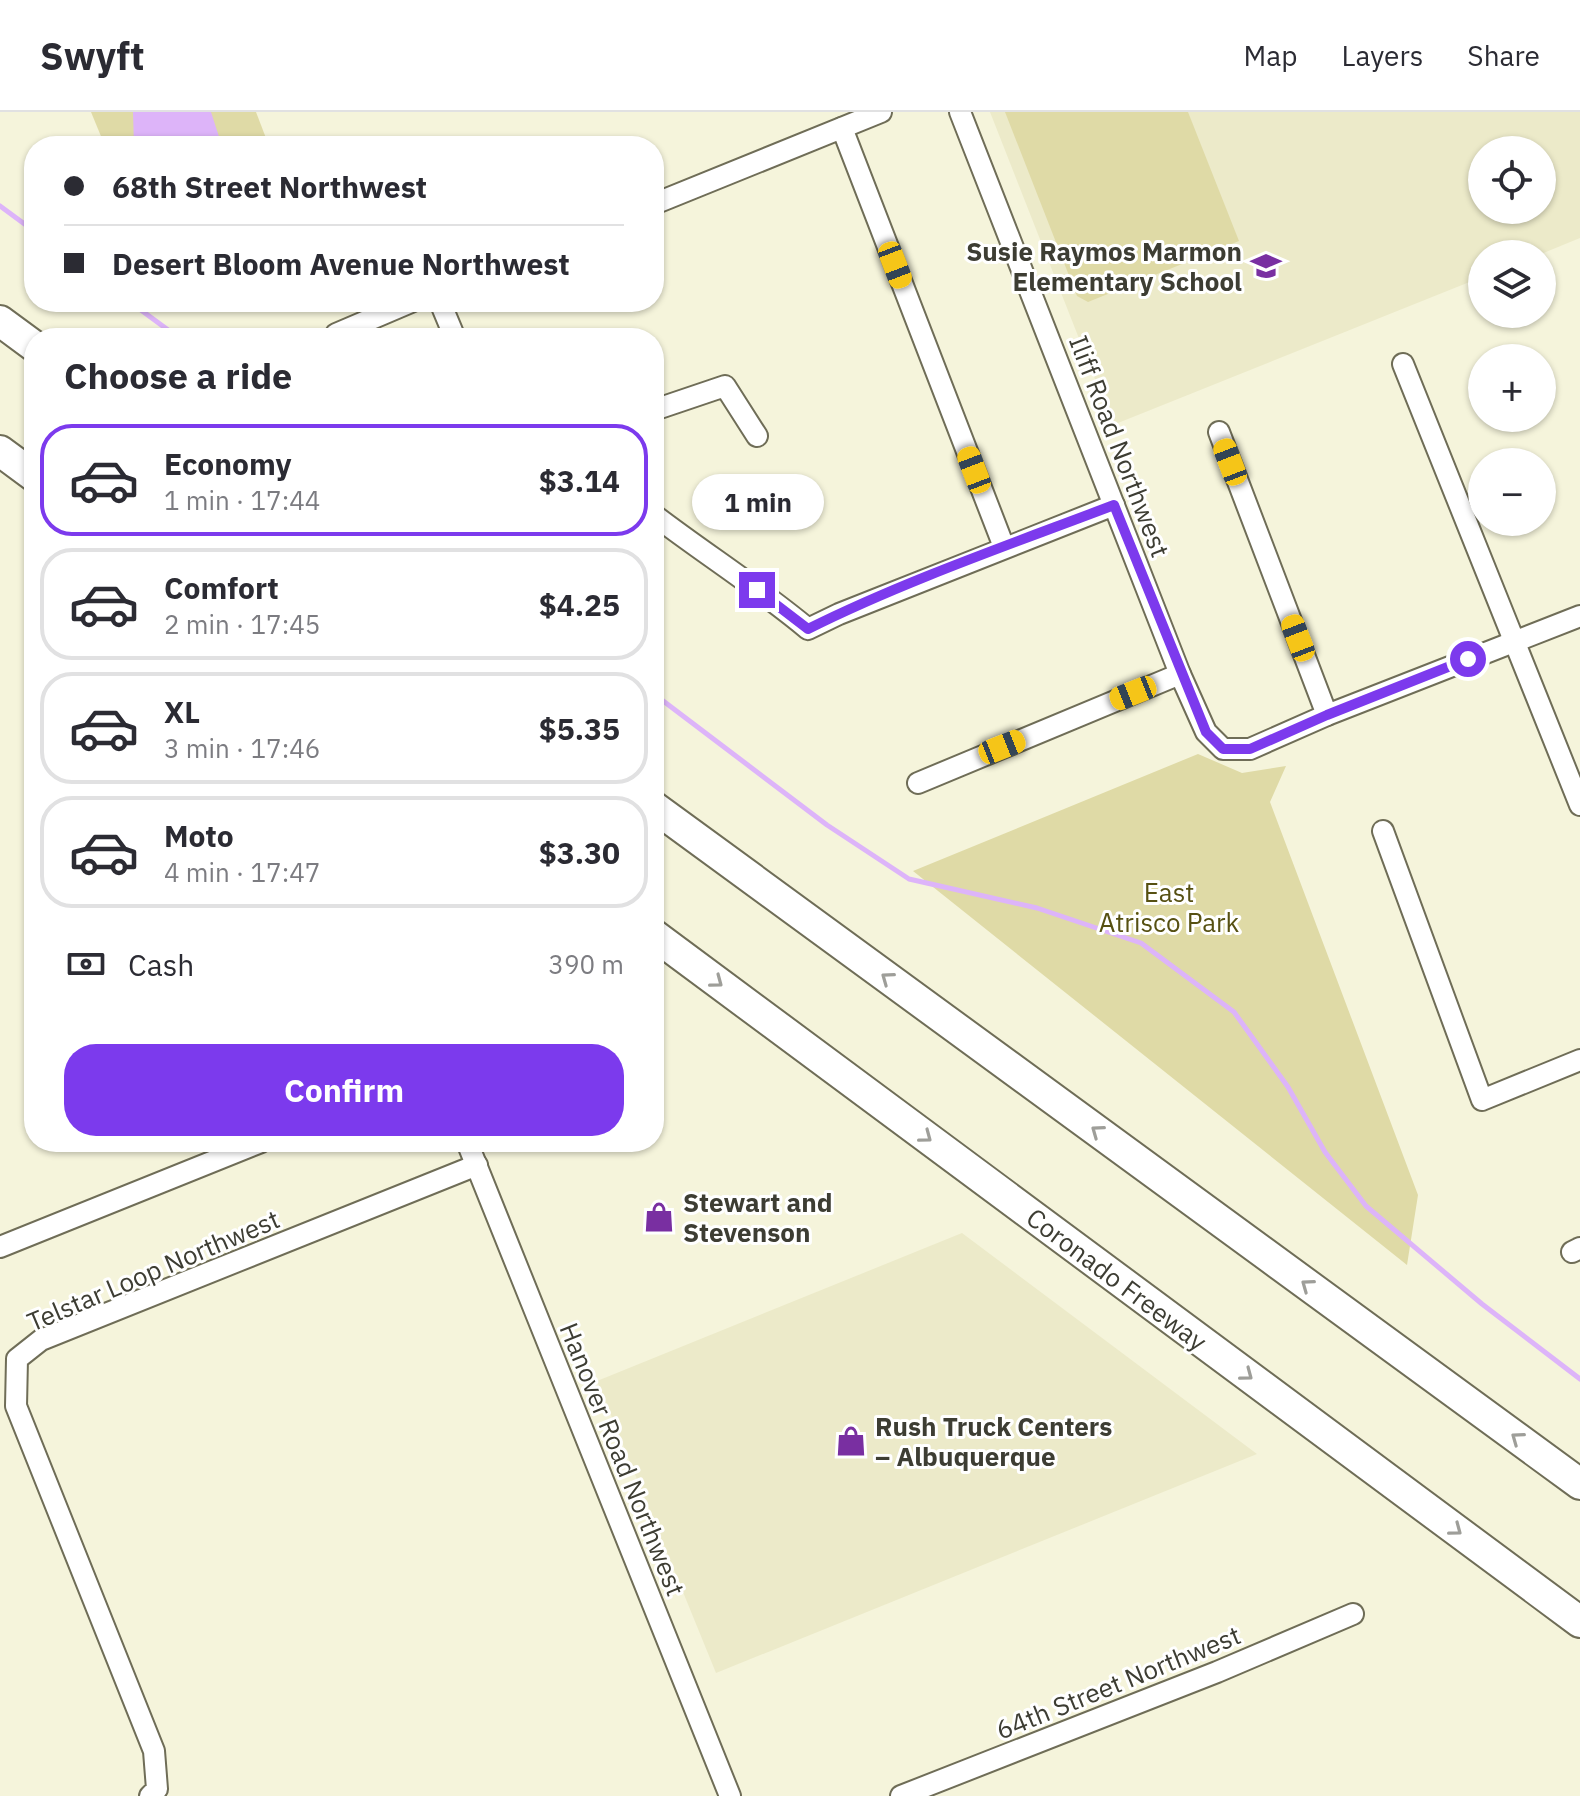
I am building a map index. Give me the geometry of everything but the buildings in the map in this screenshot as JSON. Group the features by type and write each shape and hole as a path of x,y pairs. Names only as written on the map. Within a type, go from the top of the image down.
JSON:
{"highway":[{"path":"0,321 24,339"},
{"path":"0,451 24,469"},
{"path":"664,814 1580,1484"},
{"name":"Coronado Freeway","path":"664,942 1580,1622"}],"street":[{"path":"664,200 881,112"},
{"name":"Iliff Road Northwest","path":"960,112 1180,674 1206,732 1223,749 1250,749 1327,715"},
{"path":"842,128 1004,547"},
{"path":"350,328 388,312"},
{"path":"1403,364 1580,805"},
{"path":"664,407 725,386 757,436"},
{"path":"1219,432 1327,715 1580,616"},
{"path":"664,523 808,629 1114,505"},
{"path":"918,783 1180,674"},
{"path":"1383,831 1482,1100 1580,1060"},
{"path":"0,1247 236,1152"},
{"name":"Hanover Road Northwest","path":"471,1152 730,1796"},
{"name":"Telstar Loop Northwest","path":"150,1796 157,1789 154,1751 16,1406 17,1359 41,1340 477,1165"},
{"name":"64th Street Northwest","path":"901,1796 1217,1672 1353,1614"}],"shaded area":[{"path":"133,112 211,112 219,136 134,136"},
{"name":"Susie Raymos Marmon Elementary School","path":"990,112 1580,112 1580,238 1556,248 1556,240 1468,240 1468,283 1113,425"},
{"path":"962,1233 1257,1454 716,1673 597,1381"}],"green space":[{"path":"91,112 256,112 265,136 101,136"},
{"path":"1005,112 1188,112 1239,241 1088,302 1077,296"},
{"name":"East Atrisco Park","path":"1198,754 1242,773 1286,766 1270,802 1418,1195 1407,1265 913,871"}],"waterway":[{"path":"0,206 24,224"},
{"path":"144,312 165,328"},
{"path":"664,702 827,825 909,879 1037,908 1141,943 1234,1012 1288,1087 1325,1152 1366,1206 1482,1304 1580,1379"}],"place":[{"name":"Susie Raymos Marmon Elementary School","path":"1266,266"},
{"name":"Stewart and Stevenson","path":"659,1217"},
{"name":"Rush Truck Centers – Albuquerque","path":"851,1441"}],"route":[{"path":"757,590 808,629 1114,505 1180,674 1206,732 1223,749 1250,749 1468,659"}]}
